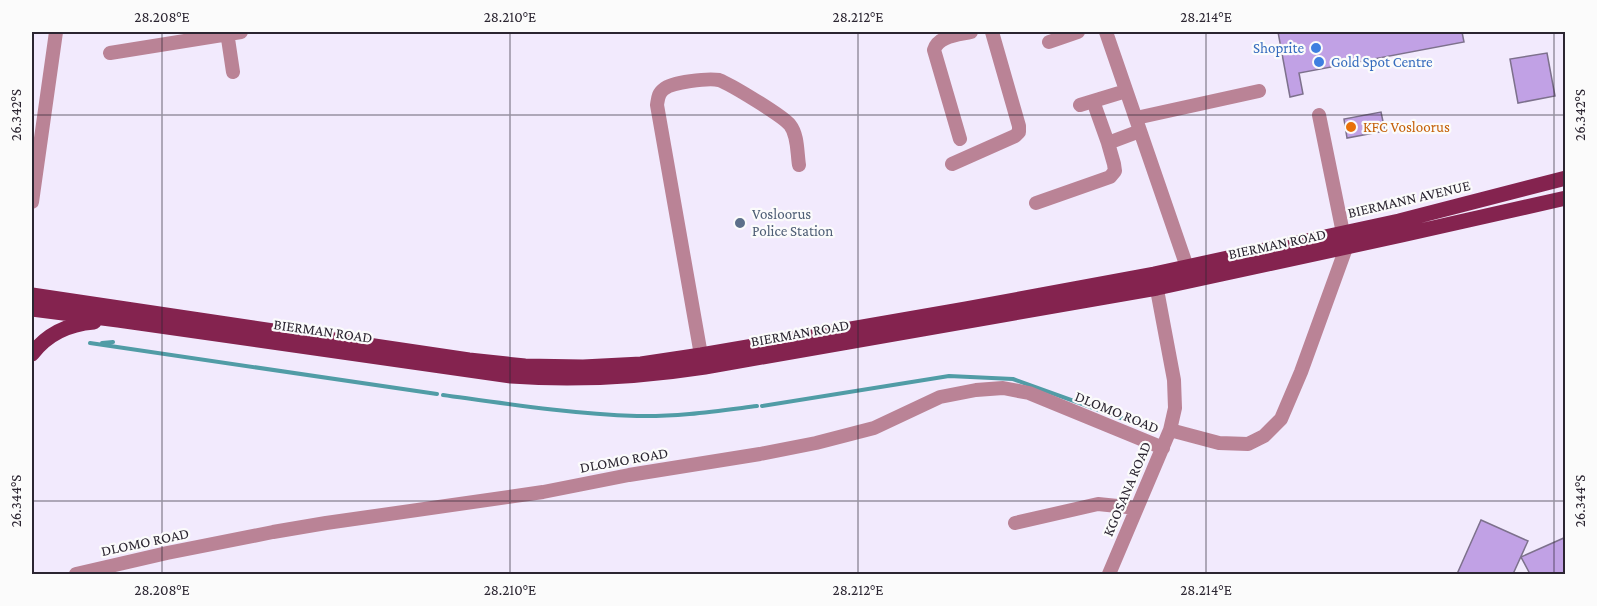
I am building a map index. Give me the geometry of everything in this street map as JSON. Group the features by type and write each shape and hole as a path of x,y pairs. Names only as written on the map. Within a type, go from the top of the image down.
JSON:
{"main road":[{"name":"BIERMANN AVENUE","path":"1155,281 1187,267 1344,240 1399,221 1566,178"},
{"name":"BIERMAN ROAD","path":"32,309 511,376 570,379 614,378 705,368 1155,281 1344,240 1566,198"},
{"name":"BIERMAN ROAD","path":"32,295 459,358 525,366 583,367 641,364 701,355 966,309 1155,281"},
{"path":"32,354 51,336 66,328 82,323 118,320"}],"street":[{"path":"32,202 56,32"},
{"path":"110,53 232,32 233,72"},
{"path":"960,139 934,50 936,44 943,39 971,32"},
{"path":"952,164 1015,136 1019,132 992,32"},
{"path":"1049,42 1078,32"},
{"path":"1106,32 1187,267"},
{"path":"701,355 657,105 658,96 663,89 672,85 702,79 728,84 789,123 796,138 799,165"},
{"path":"1036,203 1110,177 1115,171 1108,143 1086,103 1126,91"},
{"path":"1108,143 1138,124 1259,91"},
{"path":"1170,430 1219,443 1248,444 1264,436 1281,419 1301,372 1344,240 1319,115"},
{"name":"KGOSANA ROAD","path":"1109,574 1170,430 1175,408 1174,380 1155,281"},
{"name":"DLOMO ROAD","path":"76,574 284,530 543,492 816,443 874,428 940,397 982,389 1003,388 1029,393 1162,448"},
{"path":"1016,523 1098,504 1137,508"}],"building":[{"name":"Gold Spot Centre","path":"1278,32 1462,32 1464,42 1299,73 1303,94 1290,97"},
{"path":"1547,53 1555,96 1518,103 1510,59"},
{"path":"1381,112 1385,131 1347,138 1344,119"},
{"path":"1481,520 1528,541 1513,574 1457,574"},
{"path":"1566,537 1566,574 1530,574 1521,557"}],"waterway":[{"path":"102,343 113,342"},
{"path":"90,343 437,394"},
{"path":"762,406 949,376 1013,379 1146,427"},
{"path":"443,395 564,411 637,416 682,415 757,406"}],"place":[{"name":"Shoprite","path":"1316,48"},
{"name":"Gold Spot Centre","path":"1319,62"},
{"name":"KFC Vosloorus","path":"1351,127"},
{"name":"Vosloorus Police Station","path":"740,223"}]}
